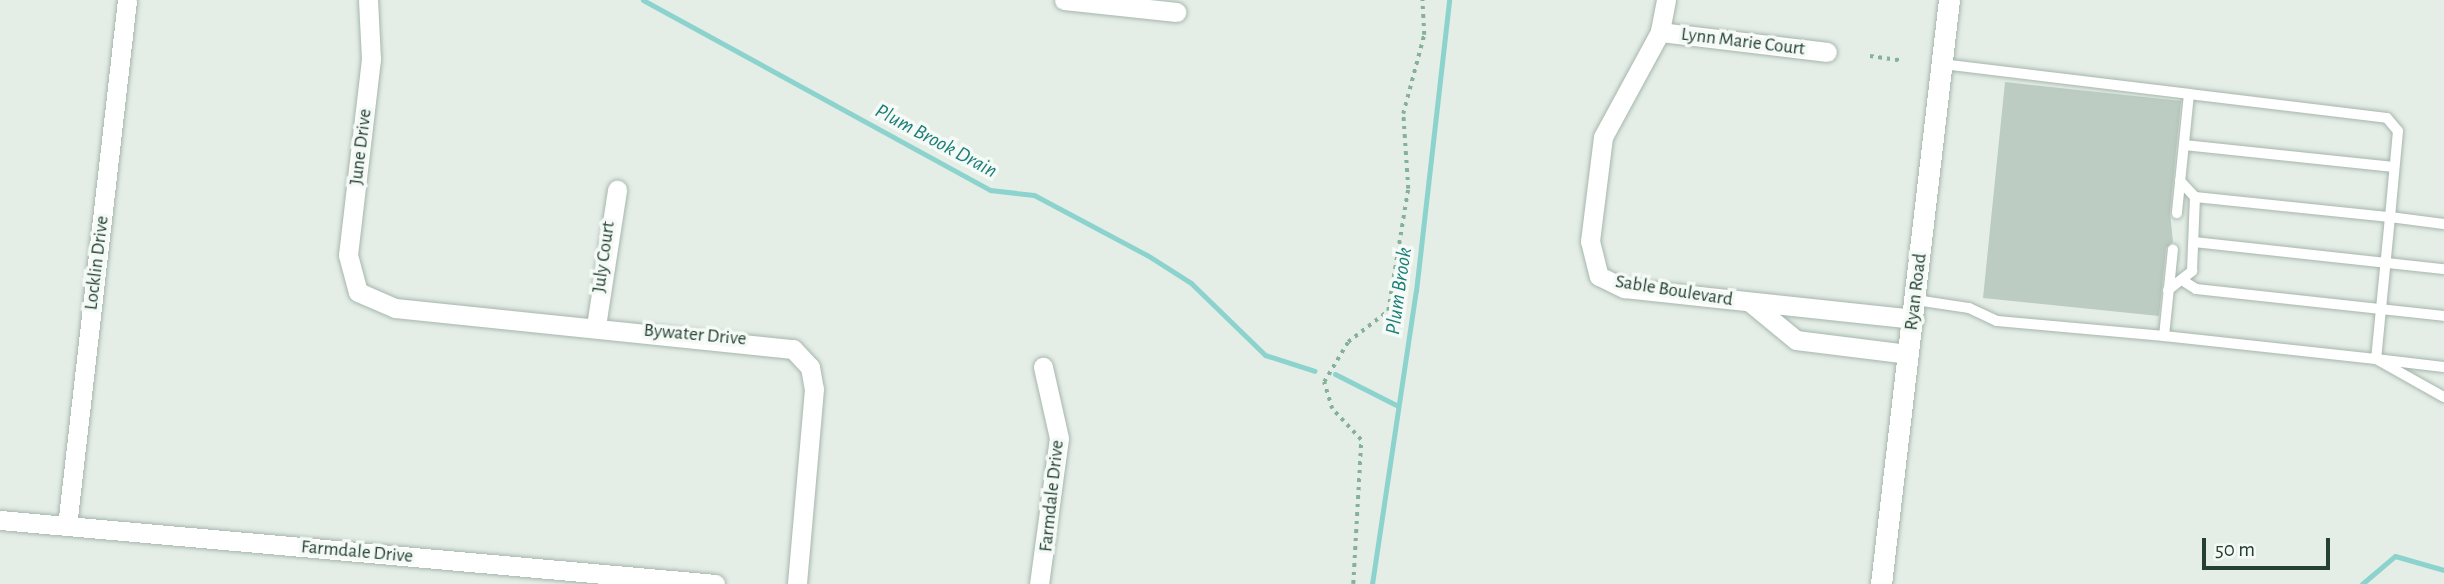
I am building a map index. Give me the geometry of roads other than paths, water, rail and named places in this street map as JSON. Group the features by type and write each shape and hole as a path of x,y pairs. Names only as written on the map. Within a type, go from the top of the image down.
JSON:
{"main road":[{"name":"Ryan Road","path":"1881,584 1950,0"}],"street":[{"name":"Locklin Drive","path":"67,526 127,0"},
{"name":"June Drive","path":"358,292 348,255 371,59 368,0"},
{"path":"1064,0 1176,12"},
{"name":"Sable Boulevard","path":"1666,0 1660,32 1603,137 1590,241 1592,265 1625,288 1751,303 1915,310"},
{"name":"Lynn Marie Court","path":"1660,32 1826,52"},
{"name":"July Court","path":"596,326 617,190"},
{"name":"Bywater Drive","path":"358,292 395,308 781,344 803,357 814,389 797,584"},
{"name":"Sable Boulevard","path":"1751,303 1796,340 1909,354"},
{"name":"Farmdale Drive","path":"1039,584 1059,438 1043,367"},
{"name":"Farmdale Drive","path":"0,520 715,584"}],"lane":[{"path":"1942,64 2387,118 2398,131 2376,359"},
{"path":"2177,213 2189,94"},
{"path":"2184,145 2395,167"},
{"path":"2180,181 2195,197 2444,224"},
{"path":"2185,282 2194,242 2195,197"},
{"path":"2194,242 2444,269"},
{"path":"2164,337 2173,249"},
{"path":"2168,290 2185,282"},
{"path":"2185,282 2196,289 2444,316"},
{"path":"1915,310 1969,308 1997,321 2444,367"},
{"path":"2376,359 2444,397"}],"waterway":[{"name":"Plum Brook Drain","path":"643,0 990,190 1034,195 1147,255 1191,283 1265,355 1315,371"},
{"name":"Plum Brook","path":"1372,584 1416,291 1449,0"},
{"name":"Plum Brook Drain","path":"1335,374 1396,405"},
{"name":"Plum Brook","path":"2362,584 2395,556 2444,570"}]}
